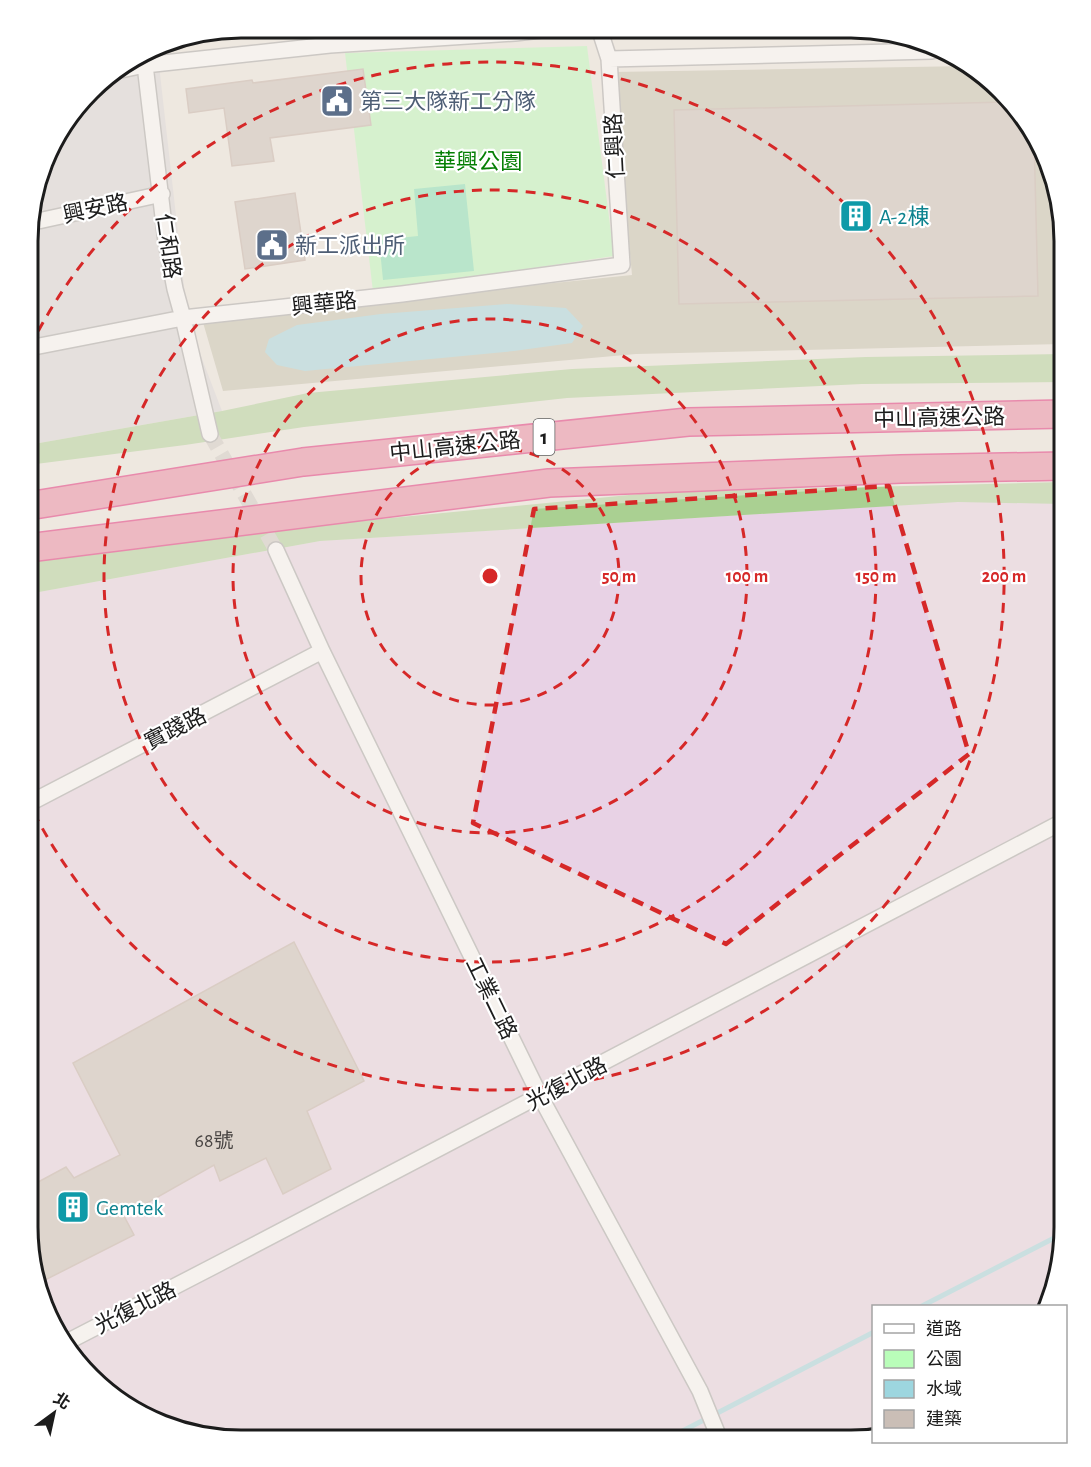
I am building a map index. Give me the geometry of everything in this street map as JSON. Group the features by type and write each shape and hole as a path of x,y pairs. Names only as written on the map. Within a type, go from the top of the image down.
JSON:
{"highway":[{"name":"中山高速公路","path":"38,504 303,462 688,422 1054,414"},
{"name":"中山高速公路","path":"38,547 549,483 900,469 1054,466"}],"street":[{"path":"146,61 437,38"},
{"name":"仁興路","path":"602,38 609,59 622,265"},
{"path":"609,59 923,51"},
{"name":"仁和路","path":"143,63 174,289 210,434"},
{"name":"興安路","path":"39,221 162,194"},
{"name":"興華路","path":"38,346 183,318 402,294 622,265"},
{"name":"工業二路","path":"276,550 322,651 540,1096 700,1391 716,1430"},
{"name":"實踐路","path":"38,799 322,651"},
{"name":"光復北路","path":"72,1339 1053,828"}],"highlighted area":[{"path":"889,486 969,754 726,944 473,823 534,509"}],"shaded area":[{"path":"158,55 188,322 222,411 38,443 39,214 48,175 65,139 88,107 128,72"},
{"path":"954,66 974,79 1003,107 1033,151 1047,188 1054,241 1054,344 636,354 223,391 202,319 632,275 613,72"},
{"path":"1054,496 1053,1240 1050,1266 1038,1305 872,1305 872,1428 850,1430 241,1430 214,1428 188,1423 163,1414 117,1388 97,1370 79,1350 58,1316 41,1266 38,1240 38,592 320,541"}],"green space":[{"name":"華興公園","path":"587,46 614,256 373,292 345,53"},
{"path":"465,184 474,271 383,280 379,240 418,236 414,189"},
{"path":"1054,354 1054,382 862,384 567,398 304,427 38,464 38,443 222,411 308,393 572,369 866,357"},
{"path":"1054,482 1054,504 958,502 320,541 38,592 38,557 288,528 660,492"}],"water":[{"path":"507,304 566,308 583,326 572,343 514,351 305,371 277,365 265,352 269,339 297,325 381,314"}],"building":[{"path":"363,69 371,125 270,138 274,161 232,166 224,108 189,113 186,89"},
{"name":"A-2棟","path":"998,102 1019,128 1034,155 1038,296 679,304 674,110"},
{"name":"新工派出所","path":"295,193 305,260 245,269 235,202"},
{"path":"294,942 364,1081 307,1111 331,1169 283,1194 266,1158 220,1181 214,1165 124,1216 134,1235 45,1280 38,1240 38,1182 66,1167 74,1178 120,1155 73,1063"}],"waterway":[{"path":"924,1305 1053,1239"},
{"path":"684,1430 872,1333"}],"tunnel":[{"path":"210,434 276,550"}],"place":[{"name":"第三大隊新工分隊","path":"337,101"},
{"name":"A-2棟","path":"856,216"},
{"name":"新工派出所","path":"272,245"},
{"name":"Gemtek","path":"73,1207"}]}
